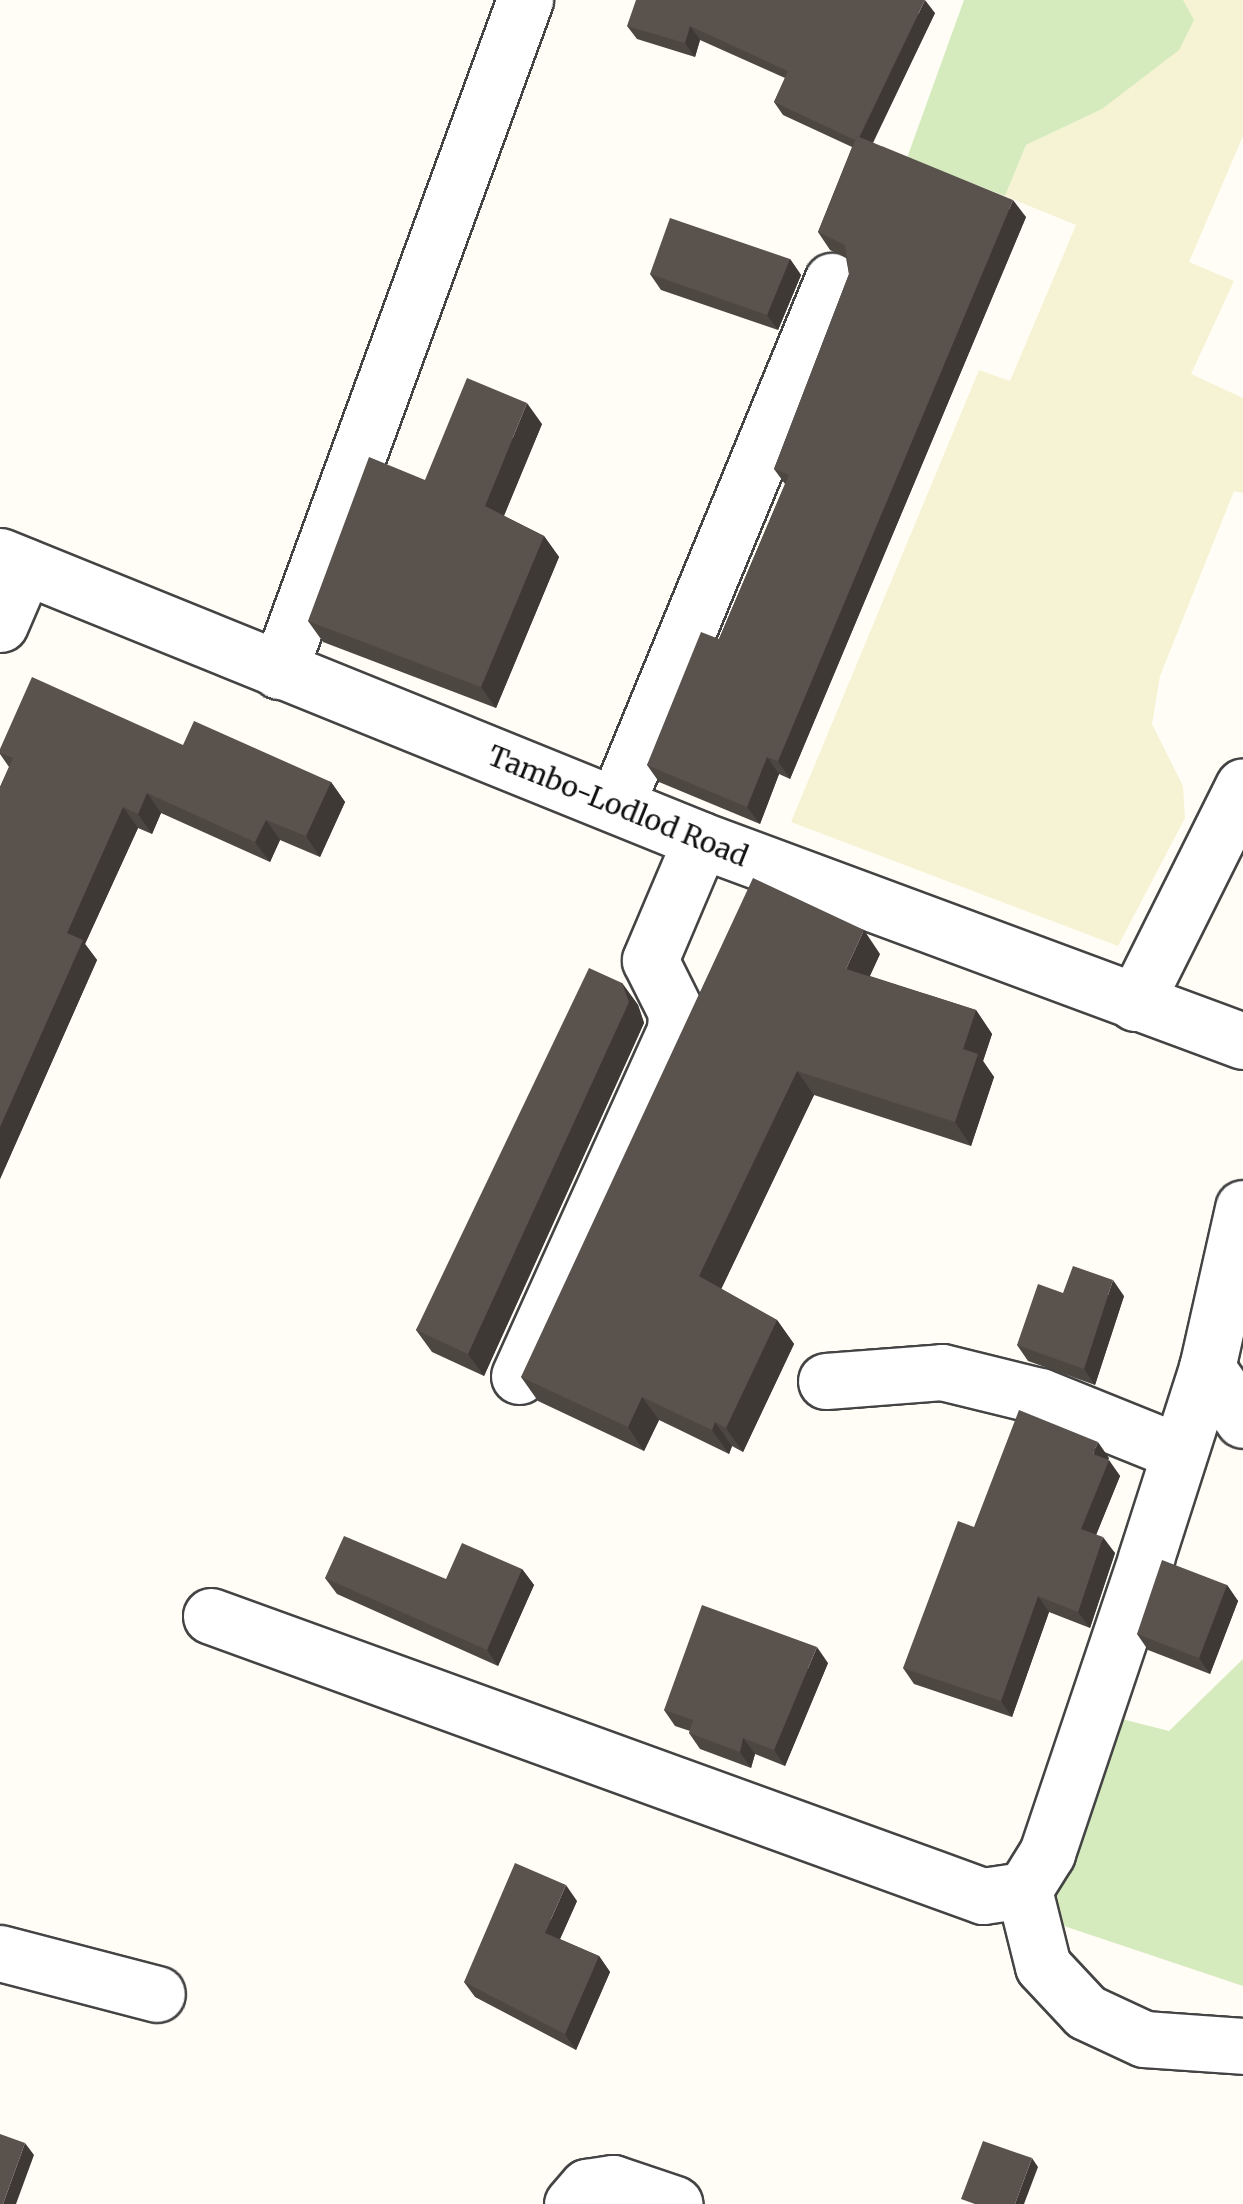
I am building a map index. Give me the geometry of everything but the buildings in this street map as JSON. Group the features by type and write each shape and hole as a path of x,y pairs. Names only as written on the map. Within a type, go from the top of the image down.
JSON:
{"street":[{"path":"279,671 525,0"},
{"path":"616,805 832,282"},
{"path":"0,624 12,561"},
{"name":"Tambo-Lodlod Road","path":"12,561 702,840 1134,1003 1243,1040"},
{"path":"1134,1003 1243,786"},
{"path":"519,1376 675,1031 676,1012 650,960 702,840"},
{"path":"1243,1208 1207,1368 1176,1451 1053,1835 1024,1890 1043,1966 1086,2012 1144,2039 1243,2046"},
{"path":"1207,1368 1243,1420"},
{"path":"826,1381 942,1372 1040,1396 1176,1451"},
{"path":"211,1616 983,1896 1024,1890"},
{"path":"0,1953 157,1994"},
{"path":"572,2204 587,2187 613,2183 675,2204"}],"shaded area":[{"path":"1183,0 1243,0 1243,136 1189,262 1234,281 1191,374 1243,398 1243,493 1234,491 1160,676 1152,724 1183,786 1185,818 1118,946 791,822 979,370 1010,381 1076,225 1005,196 1026,145 1102,109"}],"green space":[{"path":"964,0 1183,0 1194,20 1179,50 1102,109 1026,145 1005,196 907,158"},
{"path":"1243,1659 1243,1986 1046,1920 1118,1718 1169,1731"}]}
